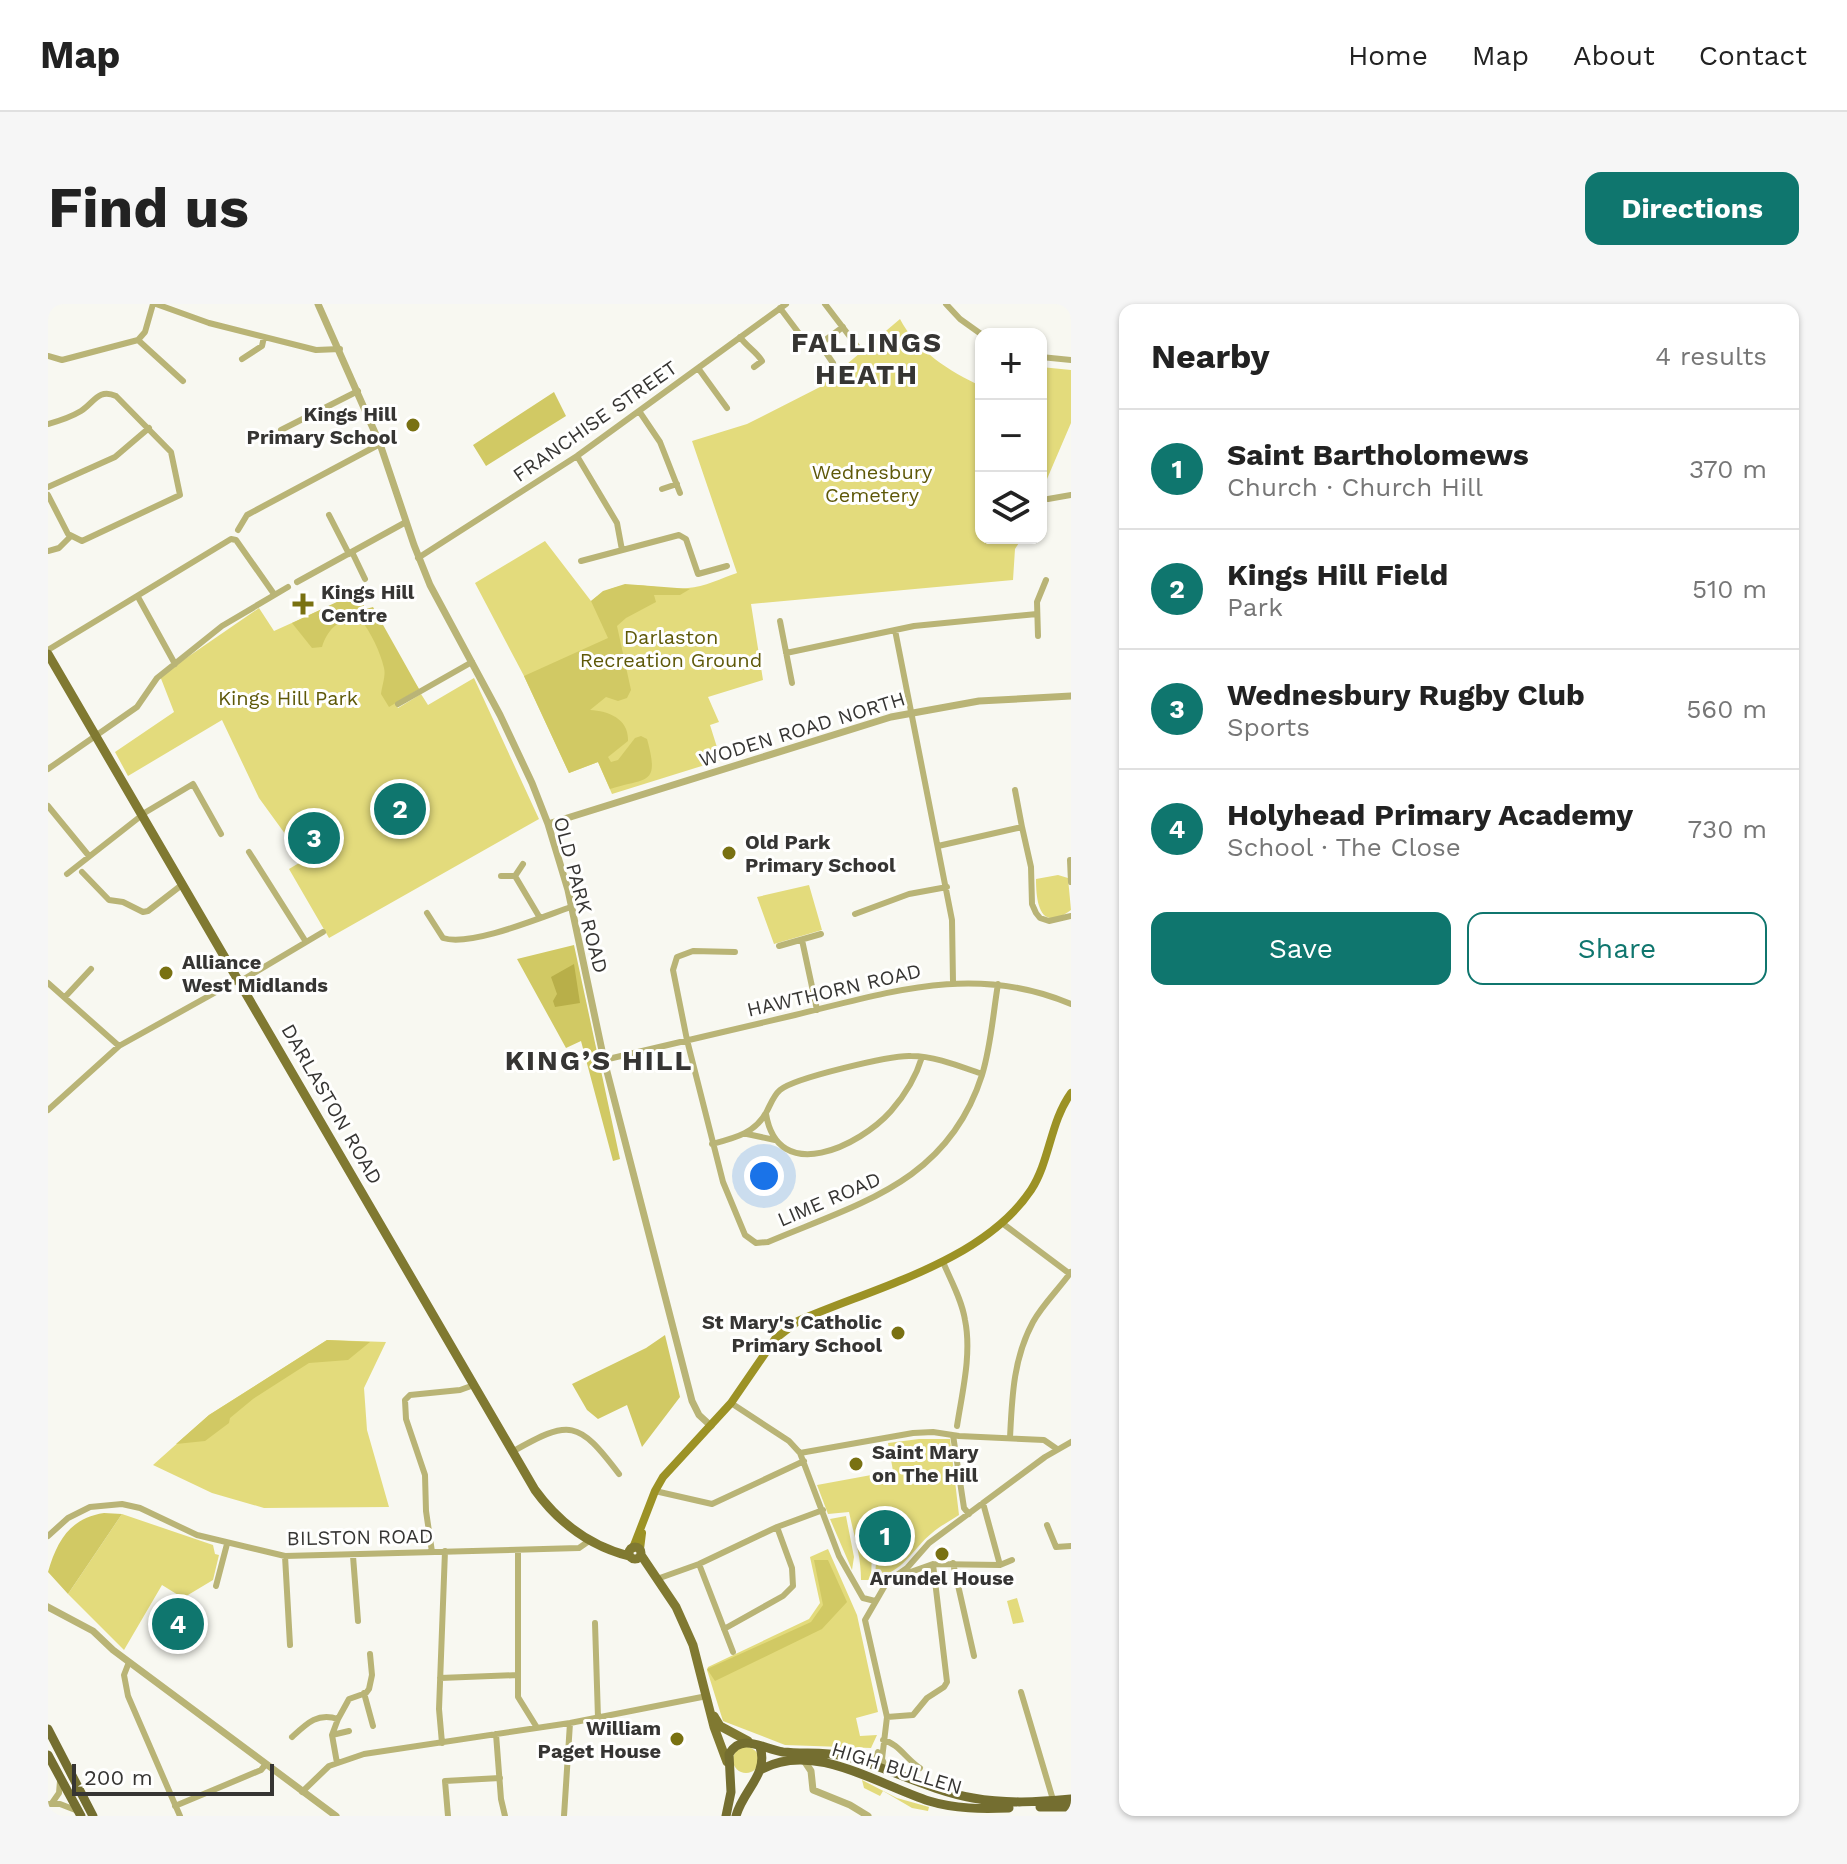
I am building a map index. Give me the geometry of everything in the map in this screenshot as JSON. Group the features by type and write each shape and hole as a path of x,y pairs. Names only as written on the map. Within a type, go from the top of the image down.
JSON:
{"highway":[{"path":"48,1729 93,1816"},
{"path":"726,1816 731,1792 728,1766 733,1747 748,1741 760,1747 763,1758 759,1773 746,1791 736,1816"},
{"name":"HIGH BULLEN","path":"760,1747 840,1755 953,1794 1005,1803 1054,1804"},
{"path":"48,1755 80,1814"},
{"name":"HIGH BULLEN","path":"759,1773 782,1761 844,1768 954,1807 995,1812 1071,1803"},
{"path":"869,1764 876,1772 898,1782 914,1795"},
{"path":"728,1766 741,1778 759,1773"}],"main road":[{"name":"DARLASTON ROAD","path":"48,652 512,1452 552,1511 570,1529 608,1549 635,1553 676,1607 685,1626 728,1766"},
{"path":"635,1553 655,1491 663,1477 731,1403 769,1346 788,1326 943,1262 1002,1223 1023,1201 1037,1179 1070,1099"},
{"path":"710,1710 720,1726 748,1741"}],"street":[{"path":"48,356 62,360 138,340 145,332 155,304 209,323 264,337 323,351 340,349"},
{"name":"OLD PARK ROAD","path":"318,304 380,444 418,558 518,752 548,824 571,907 604,1060 692,1401 699,1415 711,1426"},
{"path":"825,304 857,346"},
{"path":"946,304 975,330"},
{"path":"783,306 801,336"},
{"name":"FRANCHISE STREET","path":"418,558 577,456 783,306"},
{"path":"833,363 820,344 843,327"},
{"path":"242,359 262,346 264,337"},
{"path":"740,337 762,361 754,367"},
{"path":"138,340 183,381"},
{"path":"1047,358 1071,360"},
{"path":"698,368 727,408"},
{"path":"281,430 358,391"},
{"path":"48,424 82,410 94,397 109,393 122,401 171,452 180,495 87,540 70,537"},
{"path":"639,411 660,442 680,493"},
{"path":"48,487 115,457 149,428"},
{"path":"238,530 247,515 380,444"},
{"path":"577,456 617,523 622,550"},
{"path":"662,489 677,484"},
{"path":"48,495 70,537"},
{"path":"1048,499 1071,495"},
{"path":"329,515 365,579"},
{"path":"297,582 406,522"},
{"path":"581,561 679,535 686,539 698,574 727,566"},
{"path":"48,551 59,548 70,537"},
{"path":"48,652 234,539 274,594"},
{"path":"1038,636 1037,602 1046,580"},
{"path":"48,769 137,707 157,678 222,626 288,587"},
{"path":"138,597 175,664"},
{"path":"786,653 895,630 987,617 1037,614"},
{"path":"780,621 792,683"},
{"path":"895,630 947,887 953,928 953,982"},
{"path":"398,704 472,662"},
{"name":"WODEN ROAD NORTH","path":"548,824 911,712 979,701 1071,696"},
{"path":"67,874 143,817 201,779"},
{"path":"193,784 221,834"},
{"path":"1015,790 1031,867 1032,904 1036,913 1049,921 1071,916"},
{"path":"48,806 89,856"},
{"path":"214,821 224,816"},
{"path":"938,846 1022,827"},
{"path":"249,852 306,942"},
{"path":"1070,860 1071,882"},
{"path":"515,876 523,864"},
{"path":"82,872 109,900 123,902 143,912 183,884"},
{"path":"501,876 515,876"},
{"path":"515,876 540,918"},
{"path":"855,914 909,894 947,887"},
{"path":"427,913 443,938 455,940 507,930 571,907"},
{"path":"48,1110 119,1046 323,932"},
{"path":"779,946 821,934"},
{"path":"802,940 817,1010"},
{"name":"LIME ROAD","path":"735,952 693,951 677,957 673,970 687,1040 723,1182 745,1235 756,1243 768,1242 881,1195 919,1171 960,1120 982,1074 998,984"},
{"path":"65,997 91,969"},
{"name":"HAWTHORN ROAD","path":"604,1060 913,987 953,982 998,984 1071,1004"},
{"path":"48,983 119,1046"},
{"path":"745,1134 775,1140 788,1151 809,1155 851,1141 892,1110 913,1081 922,1057"},
{"path":"712,1144 745,1134 754,1128 778,1092 796,1082 890,1058 922,1057 982,1074"},
{"path":"766,1114 775,1140"},
{"path":"1002,1223 1071,1273 1034,1320 1021,1348 1012,1387 1010,1438"},
{"path":"943,1262 965,1316 966,1327 965,1370 957,1426"},
{"path":"432,1552 425,1475 406,1419 405,1400 410,1395 460,1390 475,1385"},
{"path":"731,1403 789,1441 800,1453 839,1556 863,1598 875,1601"},
{"path":"512,1452 550,1431 584,1433 595,1442 619,1474"},
{"path":"800,1453 913,1433 1044,1440 1057,1449"},
{"path":"953,1435 964,1508 969,1514"},
{"path":"886,1769 882,1759 887,1717 865,1620 875,1601 887,1581 907,1568 924,1548 1057,1449 1071,1442"},
{"path":"655,1491 712,1504 804,1461"},
{"path":"983,1503 1000,1565"},
{"name":"BILSTON ROAD","path":"49,1536 68,1518 90,1507 122,1504 140,1508 197,1535 285,1556 579,1548 589,1541"},
{"path":"657,1579 823,1510"},
{"path":"1047,1525 1056,1547 1071,1546"},
{"path":"724,1629 783,1596 793,1586 792,1568 777,1527"},
{"path":"216,1586 227,1544"},
{"path":"887,1717 913,1715 927,1698 944,1687 947,1674 933,1564 923,1557 924,1548"},
{"path":"518,1550 520,1702 536,1726"},
{"path":"442,1743 440,1678 445,1551"},
{"path":"285,1556 290,1645"},
{"path":"353,1556 358,1621"},
{"path":"887,1581 933,1564 1000,1565 1012,1560"},
{"path":"953,1563 974,1656"},
{"path":"699,1564 733,1652"},
{"path":"48,1607 113,1650 336,1816"},
{"path":"48,1617 73,1621"},
{"path":"595,1623 598,1718"},
{"path":"337,1763 332,1735 349,1699 364,1693 371,1683 370,1654"},
{"path":"129,1662 124,1675 128,1696 180,1816"},
{"path":"440,1678 518,1675"},
{"path":"1021,1692 1054,1804"},
{"path":"364,1693 373,1726"},
{"path":"302,1792 321,1771 364,1754 570,1723 707,1696"},
{"path":"292,1737 306,1723 321,1716 338,1719"},
{"path":"564,1816 570,1723"},
{"path":"332,1735 349,1731"},
{"path":"496,1734 505,1816"},
{"path":"869,1764 883,1740"},
{"path":"883,1740 891,1742 920,1768"},
{"path":"805,1762 811,1771 813,1790 868,1816"},
{"path":"175,1806 261,1770 266,1764"},
{"path":"445,1769 448,1816"},
{"path":"445,1781 500,1778"},
{"path":"60,1779 59,1793 50,1804 80,1814"},
{"path":"953,1794 962,1800 992,1804 995,1812"}],"green space":[{"path":"900,319 924,350 975,383 975,544 1018,544 1015,549 1013,580 751,604 763,680 708,697 719,722 710,725 721,760 612,794 598,762 569,773 524,676 475,583 545,541 591,601 616,587 688,588 737,573 692,441 747,424 820,387"},
{"path":"1047,368 1071,370 1071,423 1047,479"},
{"name":"Kings Hill Park","path":"356,594 419,689 395,703 398,708 421,694 428,705 474,678 539,819 329,938 289,869 304,860 259,798 222,720 128,776 115,752 174,712 160,676 259,608 274,631"},
{"path":"1058,875 1068,878 1071,910 1061,916 1046,917 1039,905 1036,879"},
{"path":"809,885 822,930 774,944 757,897"},
{"path":"327,1340 386,1342 364,1388 367,1430 389,1507 264,1508 212,1493 153,1465 209,1415"},
{"path":"950,1439 959,1515 932,1533 900,1566 875,1576 877,1550 899,1550 908,1540 904,1524 897,1518 873,1513 861,1527 863,1543 872,1551 871,1580 861,1580 859,1554 849,1512 828,1514 817,1485 893,1471 888,1443"},
{"path":"122,1514 213,1545 215,1554 219,1555 213,1580 183,1598 162,1585 124,1650 68,1594"},
{"path":"846,1516 854,1557 852,1570 830,1519"},
{"path":"828,1549 857,1615 878,1712 856,1718 860,1736 877,1735 871,1748 785,1745 723,1721 707,1670 809,1619 820,1603 810,1557"},
{"path":"1017,1598 1024,1622 1013,1624 1007,1601"},
{"path":"746,1747 755,1751 759,1760 755,1769 746,1773 737,1769 733,1760 737,1751"},
{"path":"862,1780 897,1798 929,1807 928,1811 912,1808 883,1791 880,1796 864,1788"}],"shaded area":[{"path":"554,392 566,416 486,466 473,445"},
{"path":"625,584 690,589 680,595 654,595 656,602 617,626 631,690 627,698 618,701 606,697 590,710 611,714 625,727 628,741 608,757 611,762 618,760 635,738 641,736 647,739 652,765 647,777 610,789 598,762 569,773 524,676 608,638 591,601 603,591"},
{"path":"356,593 366,609 373,607 419,689 389,707 381,694 385,674 382,662 375,642 361,620 341,622 328,634 322,647 312,648 292,623"},
{"path":"574,945 620,1159 613,1161 581,1041 566,1048 517,959"},
{"path":"574,964 580,1003 555,1007 553,1001 557,994 551,977"},
{"path":"665,1335 680,1397 642,1447 627,1405 598,1419 587,1410 572,1384 646,1348"},
{"path":"327,1340 370,1342 348,1360 309,1363 253,1399 205,1441 176,1444 209,1415"},
{"path":"104,1513 122,1514 68,1594 48,1572 56,1550 74,1526"},
{"path":"814,1560 828,1560 847,1602 822,1629 715,1681 707,1669 811,1622 823,1605"}],"place":[{"name":"Kings Hill Primary School","path":"413,425"},
{"name":"Kings Hill Centre","path":"303,604"},
{"name":"Kings Hill Field","path":"400,809"},
{"name":"Wednesbury Rugby Club","path":"314,838"},
{"name":"Old Park Primary School","path":"729,853"},
{"name":"Alliance West Midlands","path":"166,973"},
{"name":"St Mary's Catholic Primary School","path":"898,1333"},
{"name":"Saint Mary on The Hill","path":"856,1464"},
{"name":"Saint Bartholomews","path":"885,1536"},
{"name":"Arundel House","path":"942,1554"},
{"name":"Holyhead Primary Academy","path":"178,1624"},
{"name":"William Paget House","path":"677,1739"}],"district":[{"name":"FALLINGS HEATH","path":"867,358"},
{"name":"KING’S HILL","path":"599,1060"}],"park label":[{"name":"Wednesbury Cemetery","path":"872,484"},
{"name":"Darlaston Recreation Ground","path":"671,648"}]}
